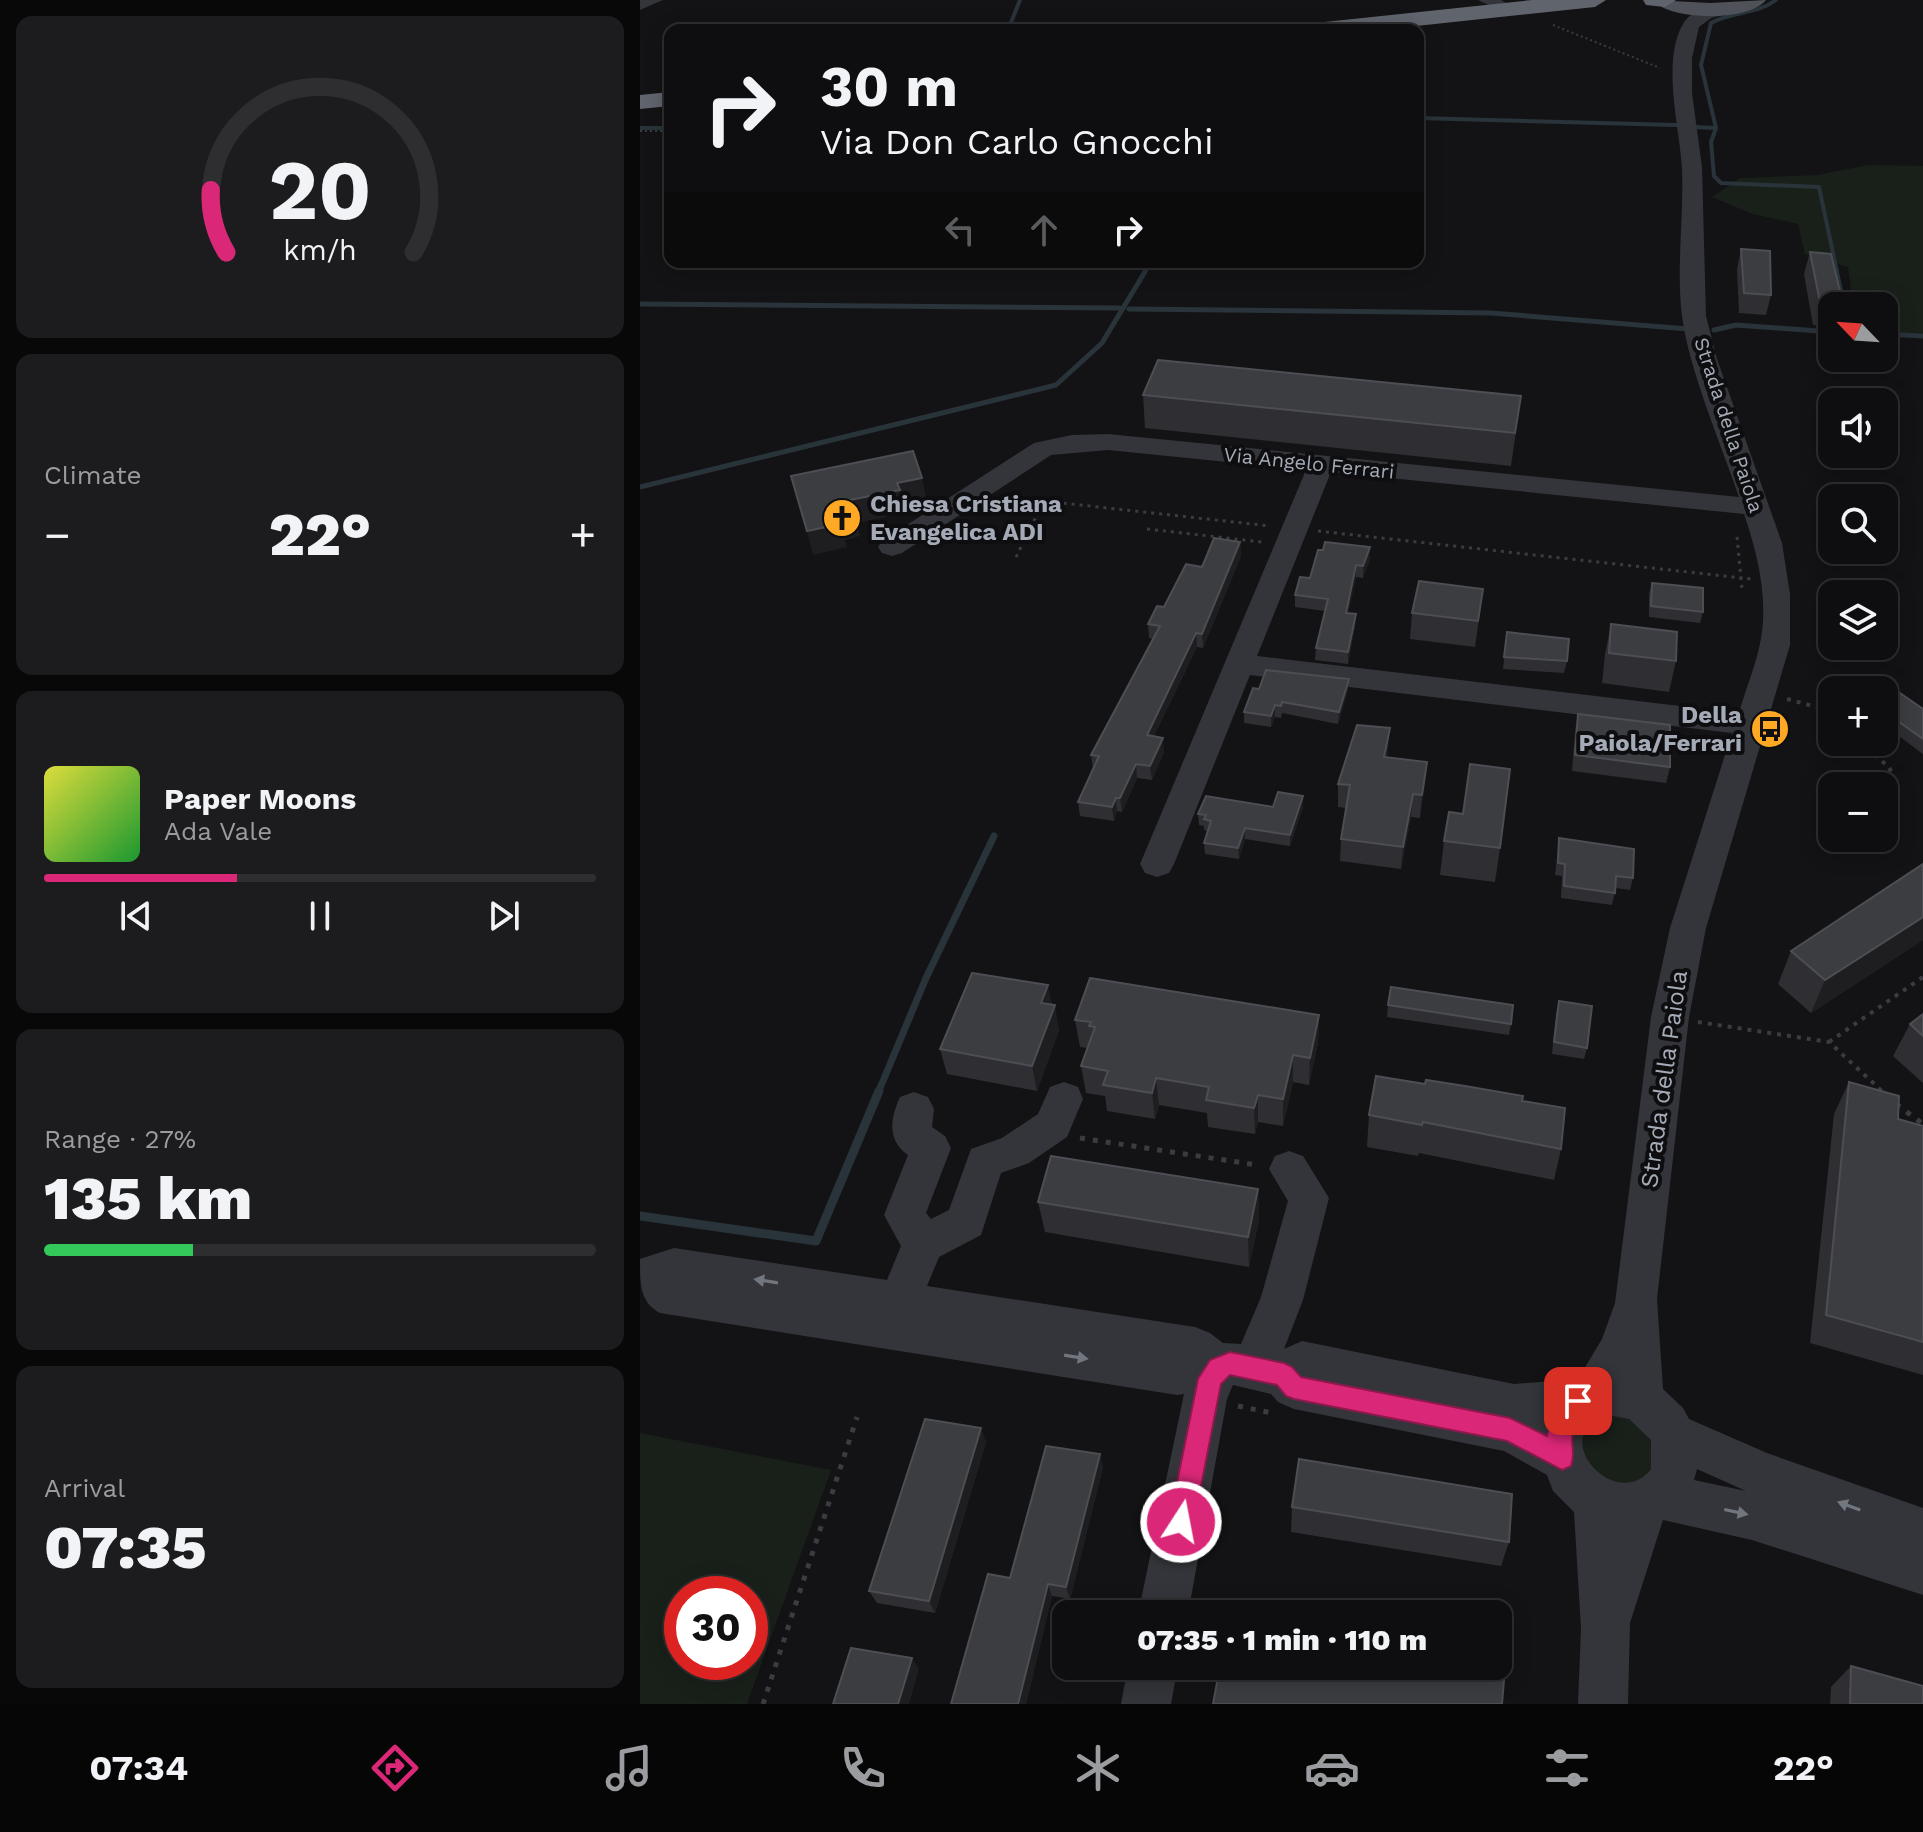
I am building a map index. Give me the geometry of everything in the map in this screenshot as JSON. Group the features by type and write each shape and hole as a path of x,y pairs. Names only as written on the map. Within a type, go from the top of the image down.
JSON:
{"highway":[{"path":"1357,24 1497,4 1595,0"},
{"path":"640,102 664,100"}],"main road":[{"path":"1663,1 1697,8 1726,9 1755,0"}],"street":[{"path":"640,5 654,0"},
{"path":"1663,1 1685,14 1691,25 1705,14 1726,9"},
{"name":"Strada della Paiola","path":"1641,1399 1636,1299 1670,1017 1688,928 1775,645 1778,607 1775,573 1742,464 1705,359 1694,316 1692,167 1682,93 1682,68 1691,25"},
{"name":"Via Angelo Ferrari","path":"892,547 1043,449 1072,443 1108,442 1755,507"},
{"path":"1702,503 1727,490 1742,464"},
{"path":"1157,864 1321,465"},
{"path":"1239,664 1752,725"},
{"path":"914,1109 911,1135 931,1148 985,1161 1015,1151 1059,1112"},
{"path":"923,1244 905,1215 931,1148"},
{"path":"985,1161 966,1222 923,1244 893,1314 1177,1374 1250,1385 1294,1387 1510,1430 1562,1458"},
{"path":"1168,1600 1250,1385 1263,1340 1282,1300 1309,1198 1289,1169"},
{"name":"Strada della Paiola","path":"1588,1397 1621,1347 1636,1299"},
{"path":"1250,1385 1302,1362 1514,1406 1620,1392 1641,1399 1659,1415 1672,1435 1677,1456 1672,1479 1652,1500 1606,1628"},
{"path":"1588,1397 1564,1420 1559,1437 1562,1458 1570,1475 1581,1489 1597,1500 1629,1509 1652,1500 1752,1516 1923,1571"},
{"path":"1672,1435 1763,1475 1923,1532"},
{"path":"1597,1500 1606,1628 1603,1704"},
{"path":"1146,1704 1150,1680"}],"path":[{"path":"1551,24 1661,68 1682,68"},
{"path":"640,131 664,131"},
{"path":"975,493 1291,537"},
{"path":"1016,557 1044,501"},
{"path":"1147,529 1291,537 1753,579"},
{"path":"1736,534 1742,589"},
{"path":"1876,756 1891,772"},
{"path":"1829,1042 1923,977"},
{"path":"1670,1017 1829,1042 1909,1116 1923,1124"},
{"path":"1059,1112 1071,1136 1289,1169"},
{"path":"763,1704 857,1417"}],"shaded area":[{"path":"1869,165 1923,166 1923,333 1898,332 1898,292 1851,292 1848,267 1805,254 1798,224 1753,214 1712,197 1740,178 1817,175"},
{"path":"1617,1413 1643,1431 1654,1453 1653,1465 1647,1474 1635,1482 1617,1487 1585,1464 1582,1443 1590,1423"},
{"path":"640,1433 831,1470 768,1646 768,1576 664,1576 664,1680 756,1680 747,1704 640,1704"}],"building":[{"path":"1741,249 1770,251 1771,295 1744,293"},
{"path":"1810,252 1831,254 1840,292 1818,292"},
{"path":"1158,360 1521,396 1515,433 1143,395"},
{"path":"913,451 922,478 897,483 900,490 850,500 854,513 839,516 841,524 807,531 791,476"},
{"path":"1214,538 1240,542 1202,634 1196,633 1147,735 1163,738 1150,766 1136,764 1120,798 1116,798 1112,807 1078,802 1099,756 1091,755 1160,626 1148,624 1157,606 1164,607 1186,564 1202,567"},
{"path":"1325,542 1370,547 1363,566 1356,565 1346,613 1356,614 1348,652 1316,648 1328,599 1295,595 1300,577 1310,578 1318,550 1323,550"},
{"path":"1419,581 1483,589 1478,621 1412,613"},
{"path":"1652,583 1703,588 1703,612 1651,606"},
{"path":"1611,624 1677,632 1676,661 1609,653"},
{"path":"1507,632 1569,639 1567,661 1504,657"},
{"path":"1266,670 1349,679 1339,712 1282,702 1281,706 1275,705 1271,716 1244,712 1253,688 1259,689"},
{"path":"1898,692 1923,709 1923,739 1898,721"},
{"path":"1578,714 1670,725 1670,767 1575,755"},
{"path":"1357,725 1390,728 1384,757 1427,762 1422,795 1413,794 1403,847 1341,839 1350,785 1338,784"},
{"path":"1470,764 1510,769 1500,848 1444,841 1449,812 1463,814"},
{"path":"1278,792 1303,796 1290,835 1245,828 1238,848 1204,843 1211,821 1204,819 1206,815 1198,814 1206,796 1273,807"},
{"path":"1559,838 1634,849 1633,878 1616,876 1615,893 1564,886 1565,864 1558,863"},
{"path":"1923,864 1923,917 1825,980 1791,951"},
{"path":"972,973 1048,985 1041,1003 1055,1005 1032,1066 940,1049"},
{"path":"1090,978 1319,1015 1310,1058 1293,1055 1283,1099 1258,1095 1254,1108 1206,1100 1209,1087 1156,1078 1152,1093 1103,1085 1108,1071 1081,1066 1095,1027 1089,1026 1091,1022 1075,1020"},
{"path":"1391,987 1513,1005 1511,1024 1388,1005"},
{"path":"1559,1001 1592,1006 1587,1048 1554,1042"},
{"path":"1923,1014 1923,1036 1910,1024"},
{"path":"1376,1076 1425,1084 1426,1080 1465,1086 1523,1096 1522,1101 1565,1108 1561,1149 1423,1122 1422,1125 1369,1115"},
{"path":"1849,1082 1899,1096 1898,1119 1923,1126 1923,1342 1826,1315"},
{"path":"1051,1156 1258,1189 1248,1237 1038,1202"},
{"path":"925,1419 981,1428 929,1601 869,1591"},
{"path":"1046,1446 1100,1454 1066,1587 1048,1584 1018,1704 951,1704 988,1574 1010,1578"},
{"path":"1299,1459 1512,1494 1509,1542 1292,1507"},
{"path":"851,1648 912,1658 898,1704 833,1704"},
{"path":"1851,1666 1923,1686 1923,1704 1850,1704"},
{"path":"1217,1680 1504,1680 1502,1704 1213,1704"}],"waterway":[{"path":"1010,24 1020,0"},
{"path":"1716,128 1701,65 1711,23 1776,0"},
{"path":"1424,118 1676,125"},
{"path":"1695,127 1716,128"},
{"path":"640,128 664,128"},
{"path":"1716,128 1711,142 1714,176 1721,183 1819,187 1837,272"},
{"path":"1145,272 1147,268"},
{"path":"640,487 1056,385 1102,343 1146,270"},
{"path":"1836,270 1841,292"},
{"path":"640,304 1120,308"},
{"path":"1129,309 1491,313 1688,329"},
{"path":"1714,330 1736,325 1818,331"},
{"path":"1898,335 1923,336"},
{"path":"878,1093 926,978 994,836"},
{"path":"640,1216 816,1241 879,1091"}],"place":[{"name":"Chiesa Cristiana Evangelica ADI","path":"842,518"},
{"name":"Della Paiola/Ferrari","path":"1770,729"}],"route":[{"path":"1181,1522 1210,1379 1219,1368 1230,1363 1284,1375 1294,1387 1510,1430 1562,1458 1559,1437 1564,1420 1578,1401"}]}
